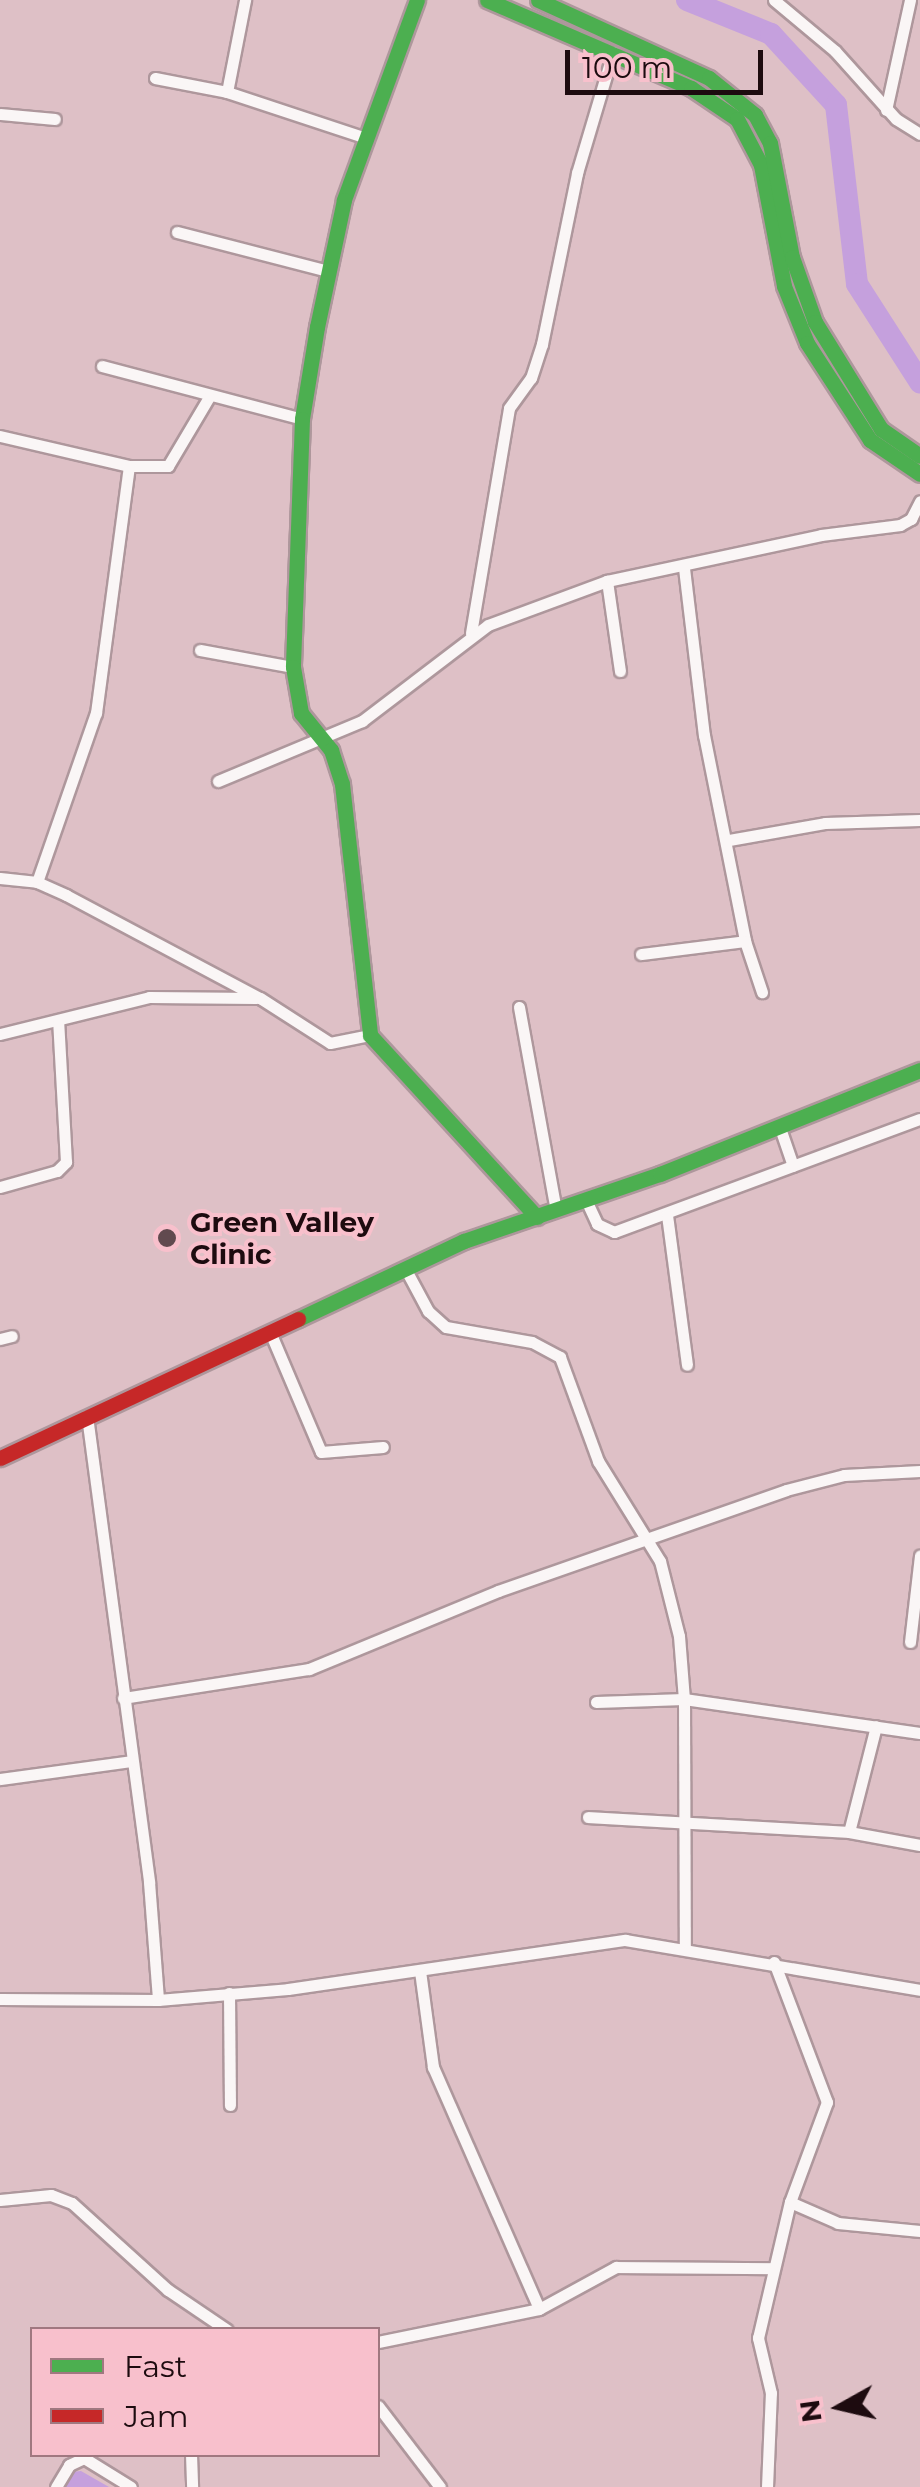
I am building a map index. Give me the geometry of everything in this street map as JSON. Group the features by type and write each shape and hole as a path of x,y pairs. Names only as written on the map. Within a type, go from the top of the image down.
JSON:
{"main road":[{"path":"417,0 364,137 328,271 302,419 293,667 301,712 324,738 342,784 370,1035 537,1217"},
{"path":"488,0 691,88 737,119 760,165 784,286 807,342 870,440 920,474"},
{"path":"538,0 709,78 755,115 770,143 792,257 814,322 881,429 920,456"},
{"path":"0,1458 406,1270 537,1217 588,1204 781,1130 920,1070"}],"street":[{"path":"227,92 244,0"},
{"path":"774,0 835,51 886,110 920,134"},
{"path":"886,110 910,0"},
{"path":"471,633 509,408 531,378 542,344 576,173 613,52"},
{"path":"156,78 227,92 364,137"},
{"path":"0,114 55,119"},
{"path":"177,232 328,271"},
{"path":"102,366 302,419"},
{"path":"0,436 129,466 168,466 179,457 209,397"},
{"path":"37,882 96,713 129,466"},
{"path":"218,781 371,715 471,633 607,581 684,568 822,535 900,525 911,520 920,501"},
{"path":"684,568 704,735 729,840 745,941 762,992"},
{"path":"607,581 620,671"},
{"path":"200,650 293,667"},
{"path":"729,840 825,823 920,820"},
{"path":"0,878 37,882 260,998 330,1043 370,1035"},
{"path":"641,954 745,941"},
{"path":"0,1034 160,996 260,998"},
{"path":"519,1007 556,1211"},
{"path":"0,1187 57,1172 66,1162 58,1022"},
{"path":"588,1204 597,1224 614,1232 920,1120"},
{"path":"781,1130 794,1166"},
{"path":"666,1216 687,1365"},
{"path":"406,1270 428,1311 446,1327 532,1342 560,1356 598,1461 650,1538 672,1598 684,1699 685,1947"},
{"path":"270,1332 321,1452 383,1447"},
{"path":"88,1416 158,2000"},
{"path":"123,1698 309,1669 650,1538 812,1482 920,1470"},
{"path":"910,1642 920,1556"},
{"path":"596,1702 684,1699 920,1733"},
{"path":"848,1832 876,1726"},
{"path":"0,1779 131,1761"},
{"path":"588,1817 848,1832 920,1845"},
{"path":"0,1999 158,2000 420,1970 598,1942 685,1947 920,1990"},
{"path":"767,2487 771,2393 758,2344 772,2268 790,2202 827,2102 774,1962"},
{"path":"420,1970 432,2067 539,2309"},
{"path":"230,1993 230,2105"},
{"path":"0,2200 51,2195 72,2203 168,2290 222,2327"},
{"path":"790,2202 838,2224 920,2230"},
{"path":"380,2342 539,2309 616,2267 772,2268"},
{"path":"380,2409 440,2487"},
{"path":"191,2457 192,2487"},
{"path":"56,2487 69,2466 84,2458 131,2487"}],"shaded area":[{"path":"81,2471 109,2487 62,2487 71,2472"}],"waterway":[{"path":"687,0 771,34 836,105 857,284 920,382"}],"traffic: fast":[{"path":"417,0 344,200 317,327 302,419 293,667 301,713 331,750 342,784 370,1035 537,1217"},
{"path":"487,0 691,88 737,119 761,165 784,286 807,343 870,440 920,474"},
{"path":"538,0 709,78 755,115 770,143 792,257 815,322 881,429 920,456"},
{"path":"298,1319 464,1241 660,1174 920,1070"}],"traffic: jam":[{"path":"0,1458 298,1319"}],"place":[{"name":"Green Valley Clinic","path":"167,1238"}]}
